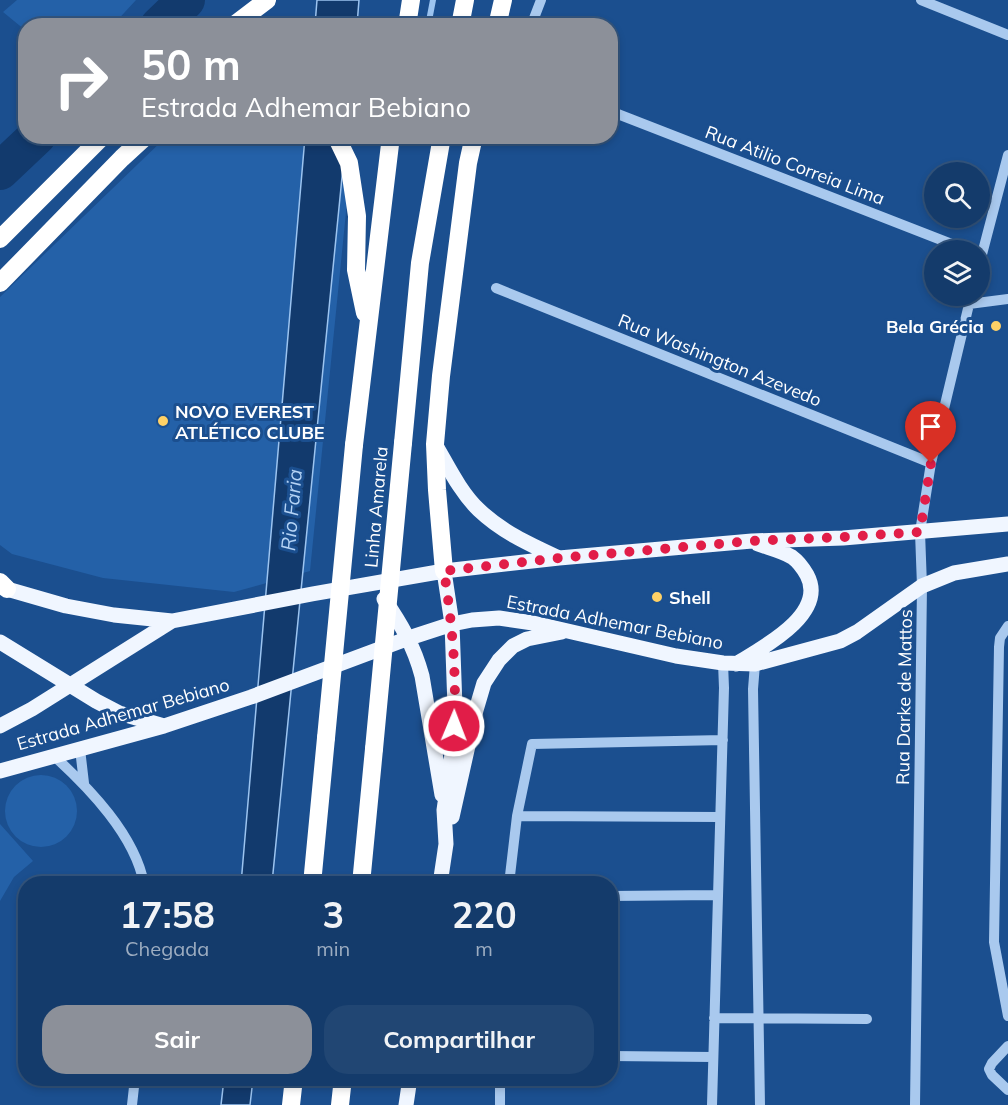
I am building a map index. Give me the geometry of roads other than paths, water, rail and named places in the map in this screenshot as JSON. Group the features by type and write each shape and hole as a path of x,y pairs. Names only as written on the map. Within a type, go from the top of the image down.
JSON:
{"highway":[{"path":"243,18 267,0"},
{"path":"408,18 411,0"},
{"path":"462,18 465,0"},
{"path":"499,18 503,0"},
{"path":"0,239 95,144"},
{"path":"0,282 138,144"},
{"path":"340,144 349,163 357,216 356,270 368,330"},
{"name":"Linha Amarela","path":"313,876 354,445 390,144"},
{"name":"Linha Amarela","path":"362,876 420,263 441,144"},
{"path":"444,571 435,444 441,376 472,144"},
{"path":"291,1105 293,1086"},
{"path":"340,1105 342,1086"}],"main road":[{"path":"435,444 461,488 477,508 493,522 523,541 559,558"},
{"name":"Estrada Adhemar Bebiano","path":"0,726 32,709 172,621 444,571 752,541 920,532 1008,524"},
{"path":"730,663 778,638 807,606 810,595 809,580 801,565 792,557 752,541"},
{"name":"Estrada Adhemar Bebiano","path":"0,771 164,726 452,624 499,618 533,623 676,656 755,664 840,641 857,632 922,586 954,573 1008,564"},
{"path":"444,571 452,624 455,706 453,747 444,810"},
{"path":"373,583 409,638 417,657 444,810 446,844"},
{"path":"2,585 66,606 114,615 172,621"},
{"path":"441,876 446,844 484,683 499,660 513,646 527,639 569,631"},
{"path":"0,642 119,713 164,726"},
{"path":"406,1105 409,1086"}],"street":[{"path":"534,18 541,0"},
{"path":"921,0 1008,35"},
{"name":"Rua Atilio Correia Lima","path":"618,114 941,240"},
{"path":"985,240 1008,155"},
{"name":"Rua Washington Azevedo","path":"496,288 931,463"},
{"path":"990,299 1008,299"},
{"name":"Rua Darke de Mattos","path":"915,1105 922,586 920,532 931,463 969,306"},
{"path":"1008,626 1000,638 999,647 994,942 1008,1016"},
{"path":"712,1105 723,740 730,663"},
{"path":"755,664 753,689 760,1105"},
{"path":"509,876 517,816 532,744 723,740"},
{"path":"80,749 84,783"},
{"path":"54,756 84,783 132,846 142,876"},
{"path":"517,816 720,817"},
{"path":"618,896 718,895"},
{"path":"714,1018 867,1019"},
{"path":"1008,1046 989,1069 992,1075 1008,1090"},
{"path":"618,1056 713,1058"},
{"path":"132,1105 134,1086"},
{"path":"500,1086 500,1105"}],"water":[{"path":"317,0 359,0 358,18 316,18"},
{"name":"Rio Faria","path":"304,144 345,144 273,876 242,876"},
{"path":"223,1086 252,1086 250,1105 221,1105"}],"waterway":[{"path":"167,18 186,0"},
{"path":"430,18 433,0"},
{"path":"0,171 29,144"}],"place":[{"name":"Bela Grécia","path":"996,326"},
{"name":"NOVO EVEREST ATLÉTICO CLUBE","path":"163,421"},
{"name":"Shell","path":"657,597"}]}
